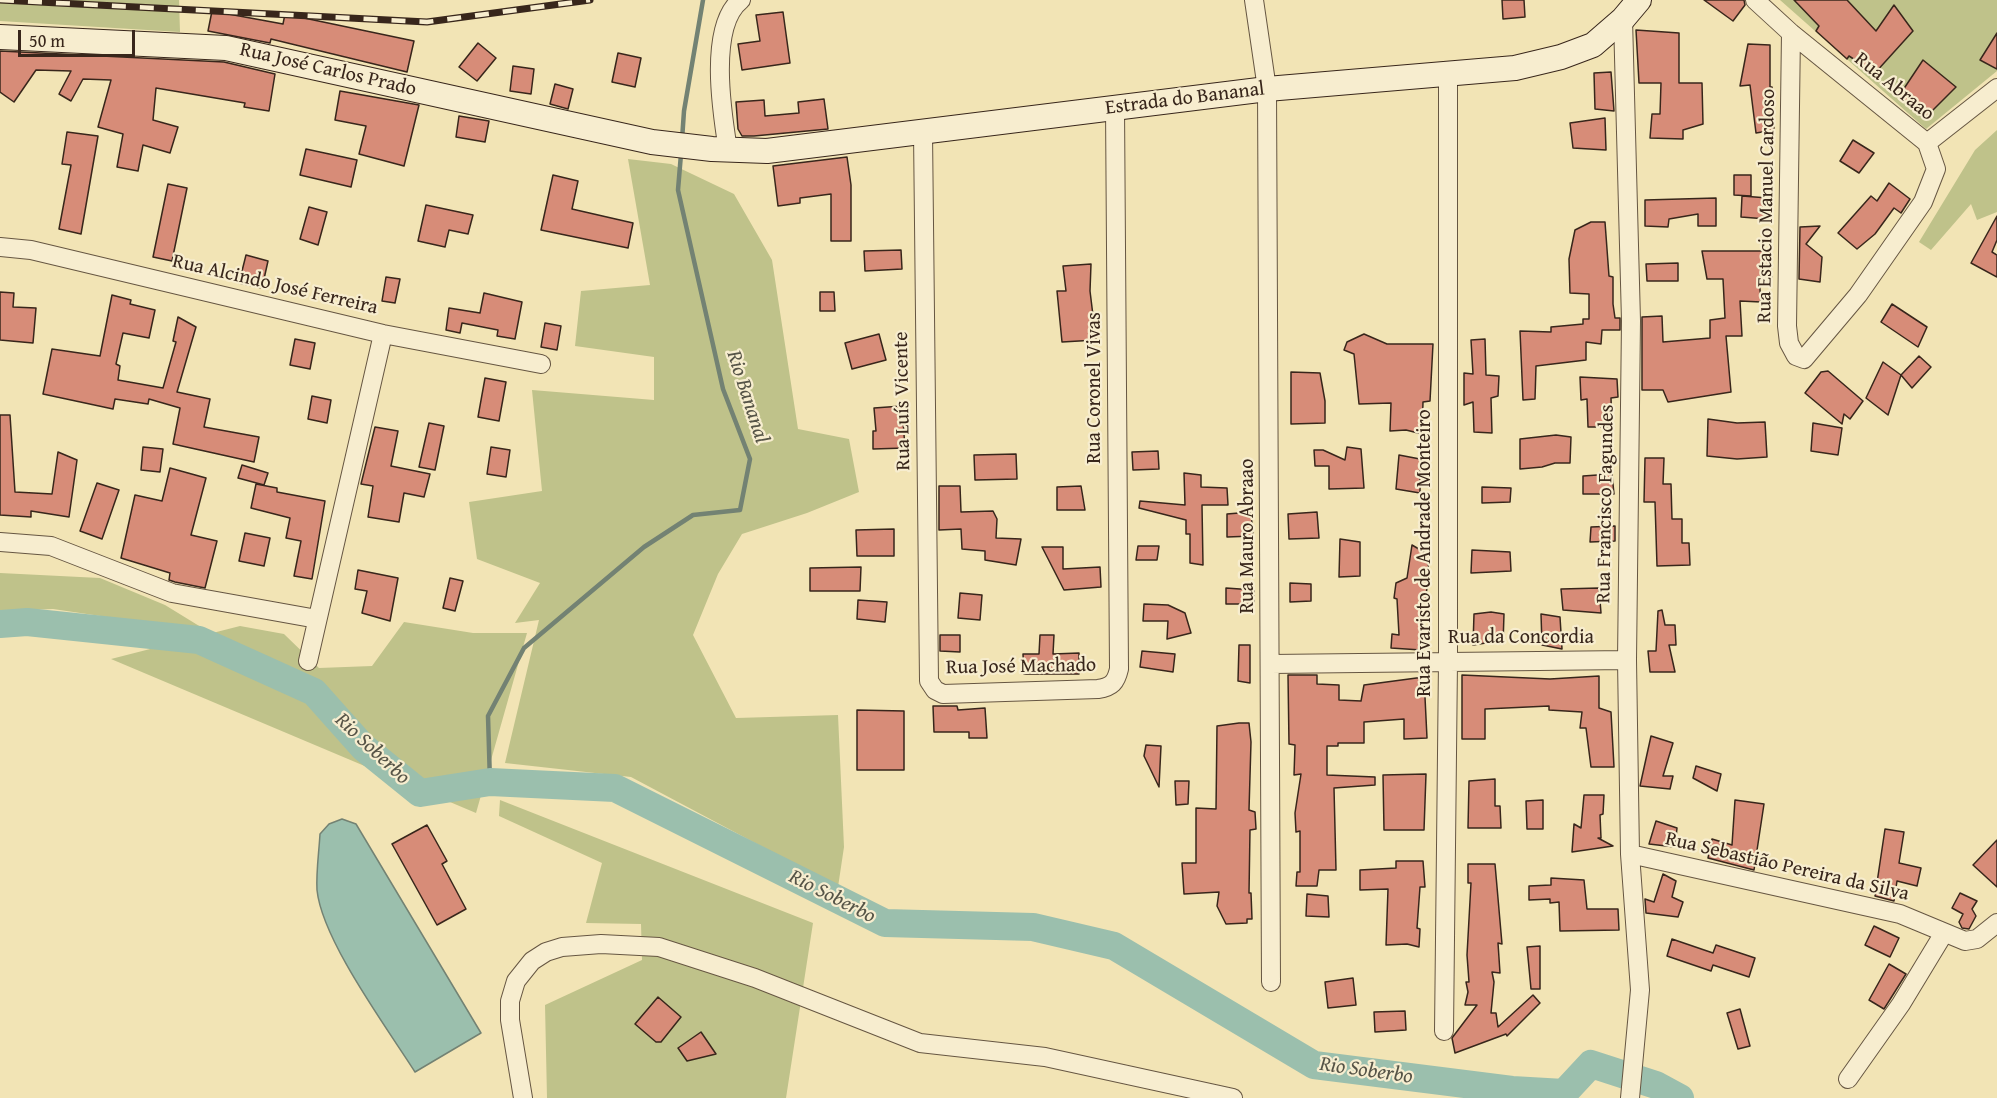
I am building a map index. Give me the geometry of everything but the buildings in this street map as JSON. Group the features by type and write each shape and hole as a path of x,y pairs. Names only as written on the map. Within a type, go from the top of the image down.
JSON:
{"main road":[{"name":"Estrada do Bananal","path":"720,150 767,151 815,147 1267,89 1515,68 1561,57 1593,45 1623,19 1638,0"},
{"name":"Rua José Carlos Prado","path":"0,37 226,48 652,142 720,150"}],"street":[{"path":"720,150 722,48 725,24 733,6 741,0"},
{"name":"Rua Mauro Abraao","path":"1254,0 1267,89 1271,982"},
{"name":"Rua Abraao","path":"1755,0 1791,33 1927,143 1936,169 1923,202 1858,295 1814,350"},
{"name":"Rua Francisco Fagundes","path":"1623,19 1631,321 1628,660 1630,854 1640,990 1630,1098"},
{"name":"Rua Estacio Manuel Cardoso","path":"1791,33 1787,326 1789,343 1796,356 1804,358 1814,350"},
{"name":"Rua Evaristo de Andrade Monteiro","path":"1444,1031 1448,661 1448,74"},
{"path":"1927,143 1997,88"},
{"name":"Rua Coronel Vivas","path":"1115,107 1119,669"},
{"name":"Rua Luís Vicente","path":"923,132 928,670"},
{"name":"Rua Alcindo José Ferreira","path":"0,247 31,250 383,334 541,364"},
{"path":"308,661 383,334"},
{"path":"0,542 51,546 172,593 317,619"},
{"name":"Rua da Concordia","path":"1271,664 1628,660"},
{"name":"Rua José Machado","path":"928,670 929,681 935,690 943,694 1108,688 1116,681 1119,669"},
{"name":"Rua Sebastião Pereira da Silva","path":"1630,854 1900,914 1965,941 1977,939 1997,923"},
{"path":"1848,1079 1901,1004 1944,933"},
{"path":"523,1098 510,1020 510,1001 516,981 532,961 546,952 562,947 601,944 659,947 755,978 920,1042 1045,1058 1233,1098"}],"green space":[{"path":"0,0 179,0 180,32 0,21"},
{"path":"1780,0 1997,0 1997,71 1926,129"},
{"path":"1997,130 1997,212 1977,220 1971,204 1931,250 1919,242 1975,150"},
{"path":"628,159 671,164 734,194 772,260 798,429 849,439 859,492 807,513 742,534 718,574 693,635 736,718 838,715 844,847 838,887 631,777 505,763 539,620 515,623 540,583 477,559 469,502 542,491 532,390 654,400 654,357 575,346 581,291 650,285"},
{"path":"0,573 100,578 165,605 209,632 53,609 0,611"},
{"path":"404,622 473,633 527,633 476,813 111,659 240,626 284,634 319,668 372,666"},
{"path":"500,800 813,923 786,1098 547,1098 545,1005 642,960 641,924 586,923 602,863 499,816"}],"shaded area":[{"path":"342,819 356,824 481,1033 415,1072 357,983 330,933 321,910 317,890 320,834 329,824"}],"waterway":[{"name":"Rio Bananal","path":"682,140 684,111 703,0"},
{"name":"Rio Bananal","path":"490,782 488,716 524,648 644,547 693,515 740,510 750,459 723,389 678,190 681,154"},
{"name":"Rio Soberbo","path":"0,624 27,622 199,640 314,692 363,747 420,793 490,782 615,788 885,923 1033,927 1114,946 1314,1065 1512,1090 1564,1093 1591,1064 1656,1085 1680,1098"}],"railway":[{"path":"0,0 427,22 590,0"}]}
